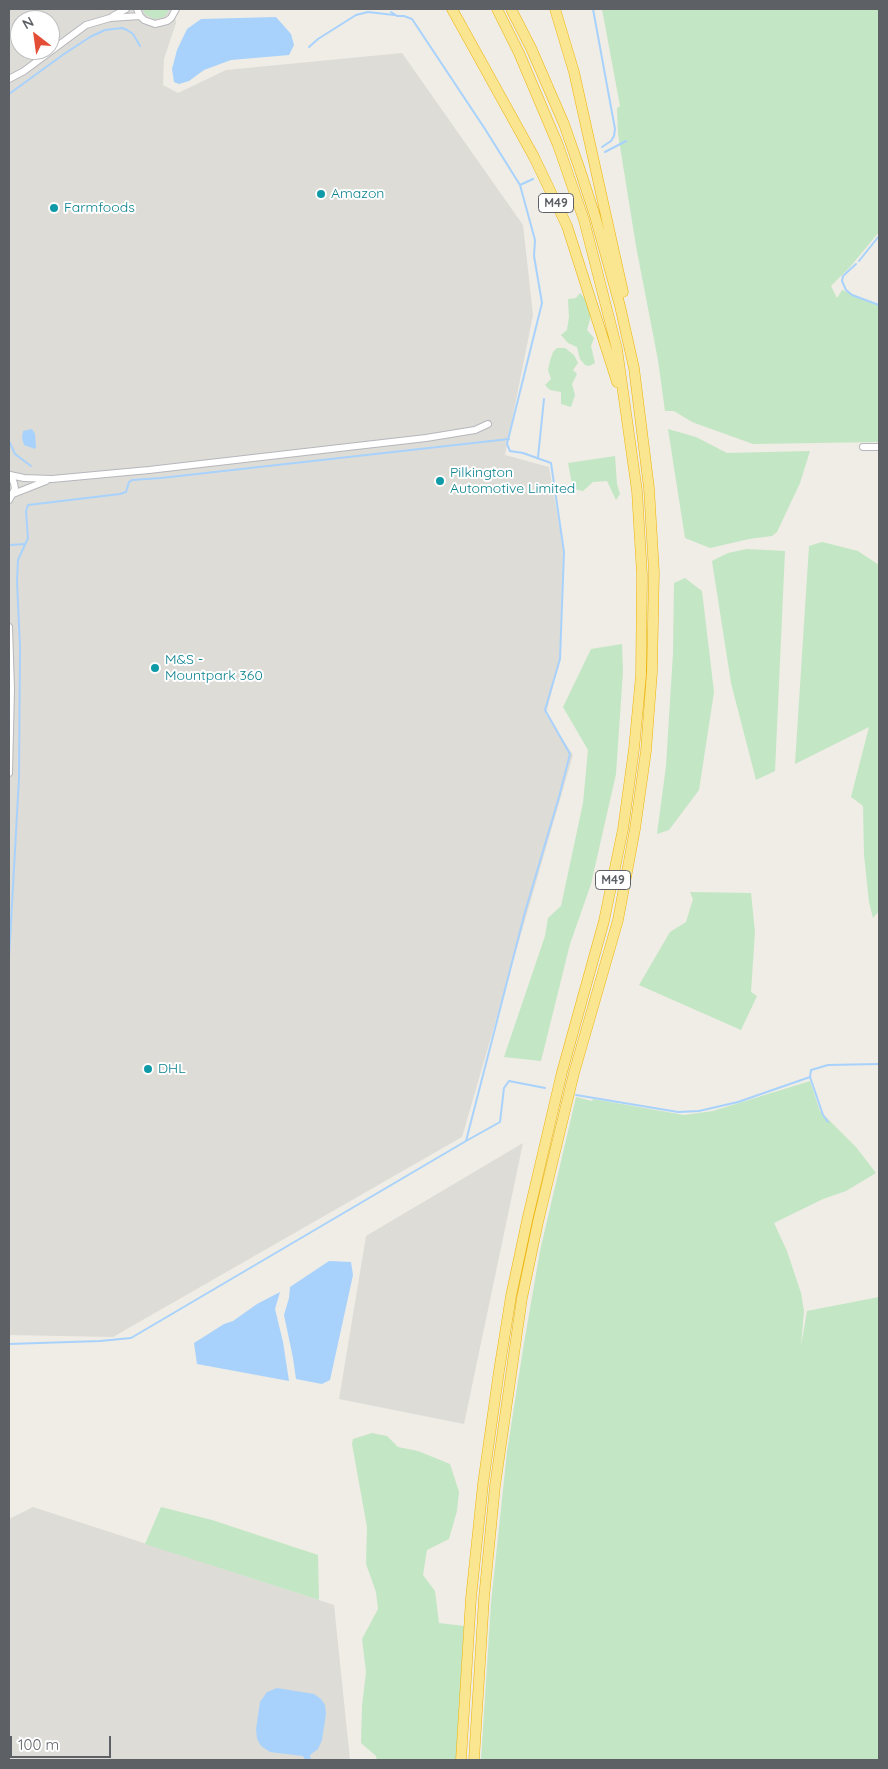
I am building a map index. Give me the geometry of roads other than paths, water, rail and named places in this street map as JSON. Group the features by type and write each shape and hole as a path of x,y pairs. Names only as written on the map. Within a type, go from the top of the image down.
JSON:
{"highway":[{"name":"M49","path":"452,9 534,157 567,226 626,412"},
{"name":"M49","path":"461,1760 471,1598 480,1512 511,1296 562,1072 604,921 623,829 634,749 640,674 642,575 637,491 617,349 584,220 558,145 519,53 497,9"},
{"name":"M49","path":"511,9 531,48 564,124 579,167 620,306 634,368"},
{"name":"M49","path":"474,1760 484,1598 495,1486 522,1298 538,1222 574,1074 618,920 635,830 646,751 652,672 654,572 649,488 631,331 574,72 555,9"}],"street":[{"path":"110,18 126,9"},
{"path":"137,9 140,16 149,23 161,24 172,18 177,9"},
{"path":"10,77 31,66 86,25 110,18 140,16"},
{"path":"9,474 24,478 52,479 426,438 475,430 488,424"},
{"path":"863,447 879,447"},
{"path":"9,474 14,484 10,499"},
{"path":"10,499 52,479"},
{"path":"9,627 11,689 9,773"}],"water":[{"path":"276,17 291,34 294,45 289,55 231,60 204,70 189,81 179,84 174,82 172,69 177,50 187,29 201,19"},
{"path":"32,429 35,434 35,449 24,445 22,438 23,431"},
{"path":"329,1261 351,1262 353,1275 330,1380 322,1384 296,1379 284,1315 290,1287"},
{"path":"280,1292 275,1309 283,1342 289,1381 197,1364 194,1343"},
{"path":"277,1688 314,1694 325,1705 326,1714 322,1740 318,1749 310,1755 311,1760 305,1760 303,1756 270,1752 261,1746 257,1739 256,1729 260,1702 267,1692"}],"waterway":[{"path":"593,9 615,129 611,141 602,147"},
{"path":"309,47 318,39 356,15 368,12 394,15"},
{"path":"9,1344 131,1338 466,1141 525,912 570,754 545,710 560,659 564,552 551,463 523,453 510,451 507,444 542,303 534,256 535,240 520,185 412,19 397,16 391,12"},
{"path":"9,94 64,54 90,37 105,30 122,28 127,30 133,34 140,46"},
{"path":"605,152 626,141"},
{"path":"520,185 533,179"},
{"path":"859,261 879,236"},
{"path":"856,264 843,276 842,281 846,290 852,295 879,305"},
{"path":"538,457 544,399"},
{"path":"9,958 19,778 20,647 17,581 18,560 28,538 26,511 28,505 120,494 126,492 129,482 132,480 509,439"},
{"path":"9,441 15,454 31,466"},
{"path":"11,545 25,544"},
{"path":"828,1122 823,1115 810,1077 811,1070 828,1065 879,1064"},
{"path":"576,1095 678,1112 699,1111 738,1102 810,1077"},
{"path":"466,1141 500,1122 504,1088 509,1081 545,1088"}],"place":[{"name":"Amazon","path":"321,194"},
{"name":"Farmfoods","path":"54,208"},
{"name":"Pilkington Automotive Limited","path":"440,481"},
{"name":"M&S - Mountpark 360","path":"155,668"},
{"name":"DHL","path":"148,1069"}]}
